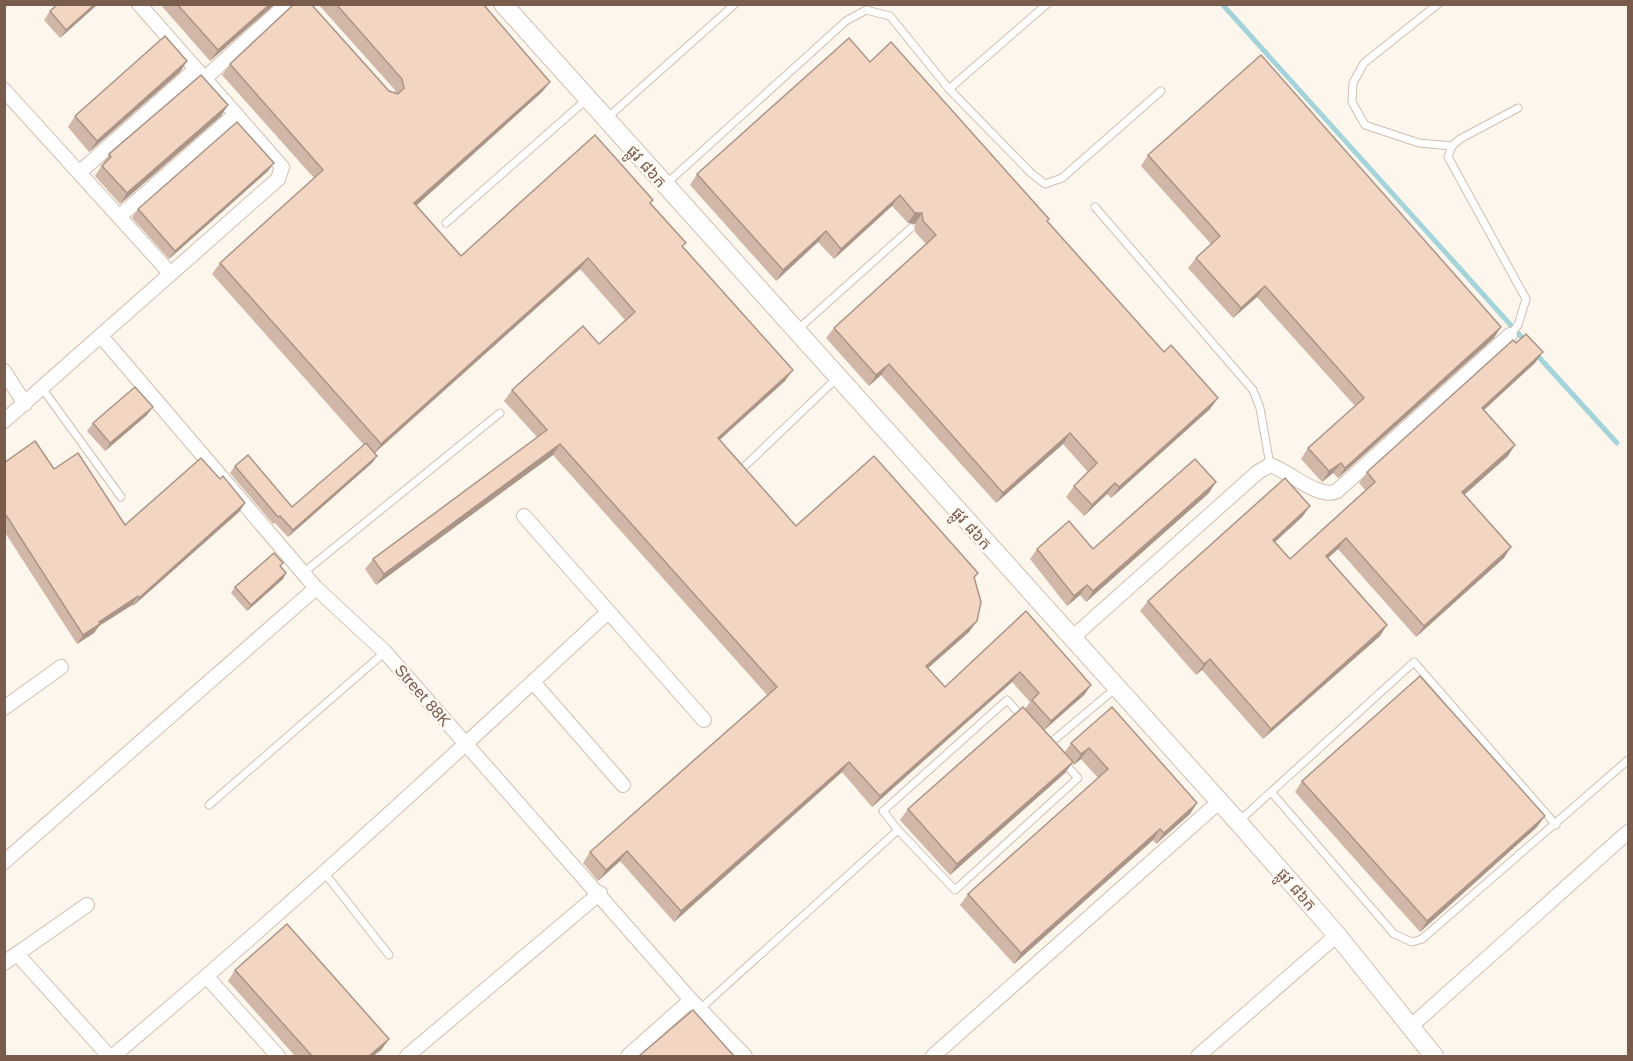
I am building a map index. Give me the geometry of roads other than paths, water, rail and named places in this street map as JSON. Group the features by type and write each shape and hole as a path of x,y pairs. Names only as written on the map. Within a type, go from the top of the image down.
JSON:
{"street":[{"path":"4,421 278,179 282,167 139,4"},
{"path":"80,172 287,4"},
{"name":"ផ្លូវ ៨៦ក","path":"502,4 795,332 1220,801 1337,935 1434,1056"},
{"path":"4,90 170,273"},
{"path":"120,216 236,114"},
{"path":"1072,638 1258,472 1270,465 1289,473 1321,493 1329,495 1337,491 1514,330"},
{"name":"Street 88K","path":"101,336 316,588 385,652 600,894 695,1005 745,1056"},
{"path":"4,371 25,404"},
{"path":"524,516 704,720"},
{"path":"4,862 316,588"},
{"path":"17,954 111,1056 207,977 608,612"},
{"path":"4,708 61,667"},
{"path":"533,682 623,784"},
{"path":"933,1056 1220,801"},
{"path":"1410,1027 1629,832"},
{"path":"407,1056 600,894"},
{"path":"4,963 87,905"},
{"path":"1197,1056 1337,935"},
{"path":"207,977 278,1056"},
{"path":"628,1056 695,1005"}],"lane":[{"path":"605,119 735,4"},
{"path":"950,88 1047,4"},
{"path":"1437,4 1364,63 1353,83 1352,102 1365,125 1419,143 1452,146 1518,108"},
{"path":"664,186 846,21 866,10 890,16 950,88 1030,173 1045,184 1062,178 1161,91"},
{"path":"446,223 587,99"},
{"path":"1452,146 1448,158 1526,299 1514,330"},
{"path":"1095,207 1253,390 1260,408 1270,465"},
{"path":"795,332 911,228"},
{"path":"746,465 837,378"},
{"path":"42,388 121,497"},
{"path":"303,573 500,413"},
{"path":"209,806 385,652"},
{"path":"1238,822 1414,662 1556,825"},
{"path":"1048,745 1117,687"},
{"path":"1004,701 1009,702 1076,776 1077,780 955,890 898,830 884,815 886,808 1004,701"},
{"path":"1272,793 1394,934 1412,942 1422,939 1629,760"},
{"path":"695,1005 898,830"},
{"path":"323,871 389,955"}],"waterway":[{"path":"1222,4 1526,342"},
{"path":"1536,354 1617,443"}]}
